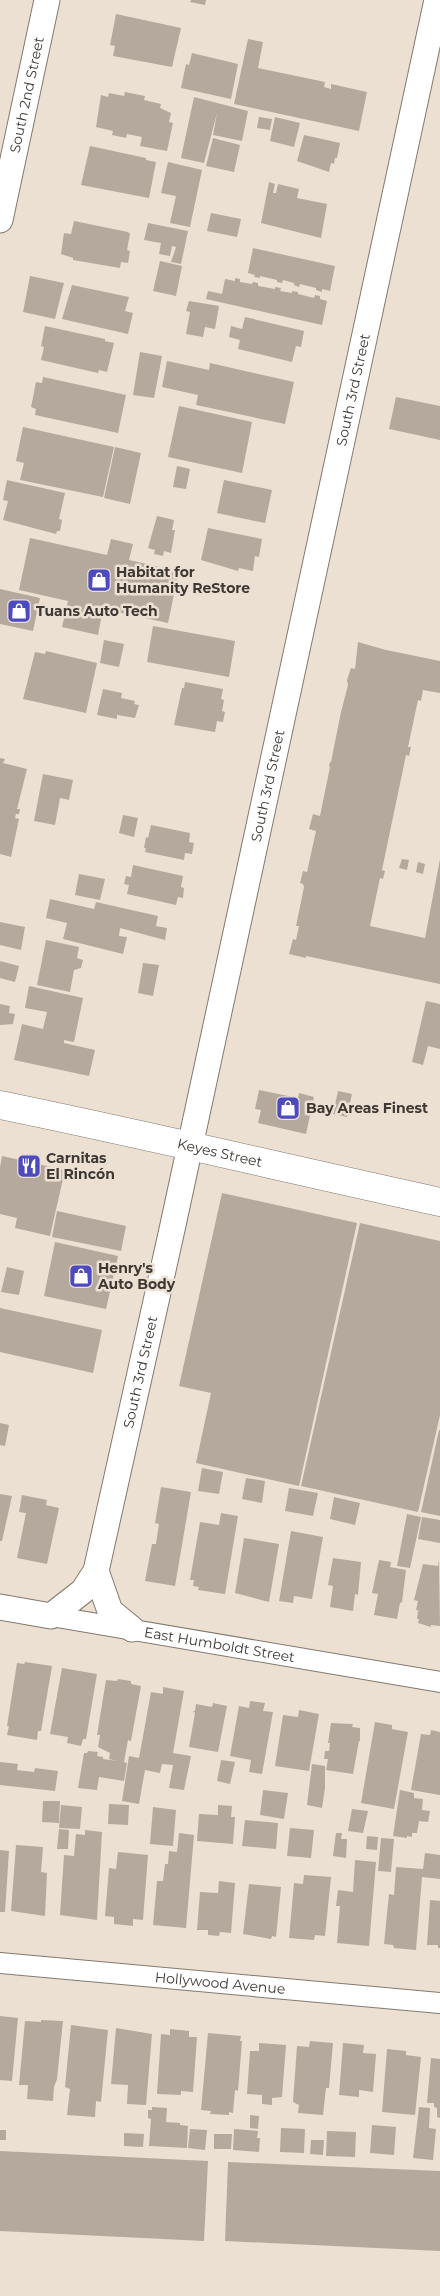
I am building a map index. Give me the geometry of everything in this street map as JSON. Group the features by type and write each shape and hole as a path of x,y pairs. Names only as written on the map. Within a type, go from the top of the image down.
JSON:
{"main road":[{"name":"Keyes Street","path":"0,1105 107,1127 440,1202"}],"street":[{"name":"South 2nd Street","path":"0,220 47,0"},
{"name":"South 3rd Street","path":"96,1571 437,0"},
{"path":"51,1616 83,1591 96,1571"},
{"path":"96,1571 101,1592 110,1611 132,1629"},
{"name":"East Humboldt Street","path":"0,1606 440,1682"},
{"name":"Hollywood Avenue","path":"0,1963 440,2003"}],"building":[{"path":"191,0 206,0 205,5 190,2"},
{"path":"116,14 181,28 172,67 113,56 115,46 110,45"},
{"path":"248,39 263,42 258,68 325,82 324,87 331,89 331,84 367,92 359,131 234,104"},
{"path":"192,53 238,64 231,99 181,88 186,64 189,65"},
{"path":"125,92 145,96 144,100 161,104 160,108 171,113 169,122 173,123 167,151 140,146 142,137 127,134 126,138 112,135 113,131 96,127 101,95 108,97 109,93 124,96"},
{"path":"194,97 248,111 242,141 213,135 217,113 204,163 181,158"},
{"path":"259,117 272,119 270,130 257,128"},
{"path":"275,117 300,123 294,147 270,141"},
{"path":"304,135 340,143 337,158 335,158 334,164 331,163 329,172 297,161"},
{"path":"213,138 240,145 234,172 206,166"},
{"path":"90,146 146,158 146,160 156,162 149,198 81,185"},
{"path":"168,162 202,170 190,227 170,223 176,196 161,193"},
{"path":"269,182 275,184 273,193 276,193 278,184 299,189 297,198 327,204 321,238 261,223"},
{"path":"211,213 241,219 237,237 207,231"},
{"path":"74,221 128,232 130,234 127,250 130,251 128,263 121,262 120,268 73,260 73,258 61,254 64,233 71,234"},
{"path":"148,223 188,231 181,264 171,262 176,247 172,246 170,256 159,254 161,243 144,240"},
{"path":"253,248 335,266 330,291 322,289 322,292 316,290 316,288 300,284 299,287 294,285 294,283 283,280 282,283 260,276 260,278 254,277 255,275 248,273"},
{"path":"160,261 182,266 176,296 153,291"},
{"path":"30,276 64,283 55,319 23,312"},
{"path":"235,278 240,279 240,282 258,283 258,286 275,289 275,287 281,288 280,291 298,292 298,294 314,298 315,295 320,296 320,299 327,301 322,325 206,299 208,291 222,294 225,279 235,281"},
{"path":"72,285 129,297 125,311 133,313 128,334 62,319"},
{"path":"189,301 219,306 215,329 205,327 203,337 186,334 190,312 186,311"},
{"path":"245,317 304,331 301,347 296,346 292,362 238,349 240,340 229,337 231,326 242,329"},
{"path":"45,326 105,339 105,341 114,343 107,372 99,370 98,373 41,360 44,347 41,346"},
{"path":"140,352 162,356 154,398 133,395"},
{"path":"167,361 209,370 210,363 294,382 285,424 196,405 198,395 162,387"},
{"path":"43,377 126,395 118,433 35,415 36,409 31,407 36,382 42,383"},
{"path":"396,397 440,406 440,440 389,429"},
{"path":"179,406 252,422 242,473 168,457"},
{"path":"23,427 114,447 103,497 20,480 24,463 16,461"},
{"path":"115,447 141,453 130,504 104,498"},
{"path":"177,466 190,469 186,489 173,487"},
{"path":"7,480 65,493 59,519 62,520 60,531 57,531 56,534 3,520 8,501 3,500"},
{"path":"224,480 272,490 265,523 217,513"},
{"path":"157,516 174,520 172,530 175,530 171,553 164,551 163,556 154,554 155,550 148,548"},
{"path":"208,528 262,539 259,557 255,556 253,571 239,568 238,571 201,560"},
{"name":"Habitat for Humanity ReStore","path":"30,538 107,555 111,539 133,544 129,560 179,571 168,623 103,609 98,635 62,627 68,601 19,590"},
{"name":"Tuans Auto Tech","path":"0,589 40,598 33,631 0,624"},
{"path":"153,626 235,641 229,677 147,662"},
{"path":"104,640 124,644 119,667 100,663"},
{"path":"358,642 440,661 440,693 423,690 421,701 418,700 408,747 411,747 409,756 406,755 382,870 385,871 383,879 380,878 370,926 425,938 440,859 440,984 289,954 293,939 296,940 299,926 296,926 304,887 300,883 303,871 307,872 316,831 309,829 313,814 320,816 329,766 348,685 347,680 351,668 355,669"},
{"path":"46,651 97,663 86,713 23,699 35,652 45,654"},
{"path":"185,682 223,689 221,699 224,700 222,711 225,712 223,722 217,721 215,732 174,725"},
{"path":"103,689 122,693 121,698 135,701 134,704 139,705 135,718 117,715 117,719 97,715"},
{"path":"0,758 5,759 3,763 27,769 17,809 20,809 19,814 16,814 15,818 19,819 11,857 0,854"},
{"path":"43,774 73,780 69,800 60,798 55,825 34,821"},
{"path":"123,815 138,818 134,837 119,833"},
{"path":"151,825 190,833 189,842 194,843 192,854 185,853 184,860 145,852 146,837 148,838"},
{"path":"402,859 409,860 407,870 399,868"},
{"path":"418,862 425,864 423,874 416,872"},
{"path":"133,865 183,876 181,887 184,888 183,898 178,897 176,905 127,894 129,885 124,884 126,876 131,877"},
{"path":"79,874 105,879 100,900 75,895"},
{"path":"50,899 94,909 96,902 158,916 156,926 167,928 165,940 120,928 119,936 127,937 123,954 63,939 67,923 46,918"},
{"path":"0,922 25,927 21,950 0,945"},
{"path":"46,940 79,947 77,958 83,960 81,968 74,970 70,992 37,985"},
{"path":"0,961 19,966 15,982 0,978"},
{"path":"143,963 159,965 153,996 138,993"},
{"path":"29,986 83,998 74,1042 64,1040 64,1043 95,1050 89,1076 14,1060 22,1024 43,1029 47,1012 25,1008"},
{"path":"426,1001 440,1004 440,1049 428,1046 423,1065 412,1062"},
{"path":"0,1004 10,1006 9,1013 15,1014 13,1024 0,1025"},
{"path":"259,1090 298,1098 299,1093 314,1097 306,1134 258,1123 261,1110 255,1109"},
{"path":"338,1091 352,1094 347,1117 333,1114"},
{"path":"2,1156 65,1170 50,1236 15,1228 17,1218 0,1214 0,1167"},
{"path":"222,1193 357,1223 299,1486 196,1463 211,1393 179,1386"},
{"path":"57,1211 126,1226 121,1251 52,1237"},
{"path":"360,1223 440,1241 440,1415 418,1512 301,1486"},
{"name":"Henry's Auto Body","path":"55,1242 118,1256 106,1309 44,1296"},
{"path":"7,1267 24,1271 19,1295 1,1292"},
{"path":"0,1308 102,1330 93,1373 0,1352"},
{"path":"0,1423 9,1425 5,1446 0,1445"},
{"path":"440,1430 440,1516 421,1512"},
{"path":"202,1468 223,1472 219,1494 198,1491"},
{"path":"246,1478 265,1481 262,1503 242,1499"},
{"path":"161,1487 191,1492 175,1586 145,1581 152,1544 156,1544 159,1524 155,1523"},
{"path":"289,1488 318,1493 313,1516 285,1511"},
{"path":"0,1494 12,1496 2,1541 0,1541"},
{"path":"22,1495 47,1500 46,1505 59,1508 47,1564 17,1558 26,1513 19,1512"},
{"path":"334,1497 360,1503 355,1525 330,1519"},
{"path":"221,1513 238,1516 225,1594 198,1590 199,1587 193,1586 194,1580 190,1580 200,1522 219,1525"},
{"path":"407,1514 421,1517 410,1568 397,1566"},
{"path":"422,1517 440,1520 440,1543 418,1539"},
{"path":"291,1531 323,1537 312,1599 294,1596 293,1603 279,1601"},
{"path":"244,1538 279,1544 269,1602 235,1593"},
{"path":"333,1558 361,1562 358,1595 355,1594 353,1611 330,1607 333,1586 328,1585"},
{"path":"379,1560 391,1562 390,1567 406,1570 402,1602 400,1603 397,1619 374,1615 378,1594 372,1593"},
{"path":"439,1560 440,1626 431,1625 431,1627 418,1623 418,1611 420,1611 416,1610 418,1601 414,1600 423,1564 438,1566"},
{"path":"25,1662 52,1666 41,1731 38,1731 37,1740 7,1735 17,1663 24,1664"},
{"path":"62,1668 97,1674 86,1739 83,1739 81,1746 67,1743 68,1737 50,1734"},
{"path":"118,1679 131,1681 131,1684 141,1686 131,1741 128,1740 124,1762 127,1763 124,1781 99,1777 97,1790 78,1788 84,1753 88,1751 98,1752 97,1756 103,1757 103,1759 117,1761 109,1759 110,1753 98,1747 100,1735 97,1735 106,1680 117,1681"},
{"path":"163,1687 184,1691 173,1753 191,1756 184,1790 169,1788 173,1765 162,1764 160,1773 145,1770 139,1804 122,1801 129,1756 139,1758 151,1692 163,1694"},
{"path":"250,1701 265,1703 263,1711 273,1712 262,1774 249,1772 251,1760 230,1756 239,1706 249,1708"},
{"path":"213,1703 227,1706 218,1752 189,1747 195,1713 193,1711 195,1711 196,1704 212,1707"},
{"path":"299,1710 319,1714 309,1771 275,1766 283,1715 298,1717"},
{"path":"375,1722 392,1725 392,1729 408,1732 394,1809 361,1803"},
{"path":"331,1723 353,1724 352,1727 360,1728 360,1741 353,1774 326,1770 328,1759 324,1759 325,1751 329,1751 330,1743 328,1743"},
{"path":"431,1730 440,1732 440,1795 411,1790 421,1734 430,1735"},
{"path":"221,1760 235,1762 230,1784 217,1781"},
{"path":"0,1762 18,1764 17,1770 34,1772 35,1768 58,1771 55,1791 0,1785"},
{"path":"312,1764 325,1766 325,1788 322,1808 307,1805"},
{"path":"263,1790 288,1793 284,1819 260,1815"},
{"path":"400,1790 414,1793 414,1798 423,1799 422,1810 430,1811 428,1822 419,1821 417,1833 412,1833 412,1837 407,1836 407,1838 393,1836"},
{"path":"43,1801 60,1801 59,1823 42,1822"},
{"path":"109,1804 129,1805 128,1825 108,1824"},
{"path":"61,1805 82,1807 80,1829 59,1828"},
{"path":"218,1805 232,1806 231,1817 235,1817 233,1844 197,1841 199,1814 218,1815"},
{"path":"153,1807 176,1810 173,1846 150,1844"},
{"path":"352,1809 368,1811 363,1833 348,1831"},
{"path":"245,1820 278,1823 276,1849 242,1846"},
{"path":"290,1828 314,1830 311,1858 287,1856"},
{"path":"59,1829 69,1830 68,1849 57,1849"},
{"path":"85,1830 102,1832 97,1920 60,1915 64,1855 74,1856 76,1834 85,1835"},
{"path":"179,1833 194,1835 186,1928 153,1925 157,1881 163,1881 165,1864 168,1864 169,1851 177,1852"},
{"path":"336,1833 342,1833 341,1839 347,1839 346,1858 333,1856"},
{"path":"367,1836 378,1837 377,1850 366,1849"},
{"path":"381,1838 394,1839 391,1872 378,1871"},
{"path":"16,1845 43,1847 41,1872 47,1873 45,1916 11,1911"},
{"path":"0,1850 9,1851 5,1912 0,1912"},
{"path":"118,1852 148,1855 143,1920 133,1919 133,1926 114,1924 114,1917 105,1916 109,1868 116,1869"},
{"path":"425,1853 440,1855 440,1879 422,1877 416,1950 394,1948 393,1945 384,1944 389,1894 394,1895 396,1867 423,1869"},
{"path":"355,1860 376,1862 369,1946 337,1943 340,1906 336,1906 338,1890 353,1892"},
{"path":"304,1875 331,1877 325,1936 315,1935 314,1940 289,1938 294,1883 303,1884"},
{"path":"219,1881 235,1883 231,1933 220,1932 219,1936 208,1935 208,1930 197,1930 200,1892 218,1893"},
{"path":"249,1884 281,1887 276,1937 272,1936 271,1939 243,1934"},
{"path":"430,1900 440,1901 440,1948 438,1948 438,1945 427,1945"},
{"path":"0,2016 18,2018 12,2081 0,2080"},
{"path":"41,2020 63,2021 53,2101 27,2099 28,2085 19,2085 25,2021 41,2022"},
{"path":"71,2025 108,2030 101,2102 96,2101 95,2117 67,2115 70,2089 65,2087"},
{"path":"116,2028 152,2034 146,2105 127,2104 128,2085 111,2084"},
{"path":"170,2029 189,2031 189,2037 197,2037 193,2092 181,2091 181,2095 157,2094 161,2034 170,2035"},
{"path":"208,2033 241,2036 238,2091 235,2090 233,2113 229,2112 229,2115 210,2114 211,2111 201,2110"},
{"path":"310,2041 333,2043 329,2088 326,2088 323,2115 298,2113 299,2105 293,2102 297,2046 309,2047"},
{"path":"259,2043 286,2045 282,2097 272,2098 272,2105 262,2104 262,2095 247,2094 250,2051 259,2051"},
{"path":"343,2043 364,2045 363,2053 376,2054 373,2092 359,2090 359,2097 339,2095"},
{"path":"387,2049 406,2051 406,2055 421,2057 415,2115 382,2112"},
{"path":"431,2058 440,2059 440,2118 437,2117 437,2108 434,2107 434,2103 427,2103"},
{"path":"152,2107 167,2108 166,2122 180,2123 180,2125 188,2126 187,2148 149,2146 151,2119 148,2118 148,2110 152,2110"},
{"path":"419,2107 430,2108 429,2128 436,2129 433,2160 413,2158"},
{"path":"250,2115 259,2116 258,2129 250,2128"},
{"path":"372,2125 396,2127 394,2155 370,2153"},
{"path":"281,2128 305,2129 304,2153 280,2152"},
{"path":"190,2129 207,2130 205,2150 188,2148"},
{"path":"234,2129 258,2131 257,2138 260,2138 259,2152 233,2150"},
{"path":"0,2130 6,2130 6,2140 0,2140"},
{"path":"327,2131 356,2132 355,2157 326,2156"},
{"path":"124,2133 144,2134 143,2147 124,2146"},
{"path":"214,2134 232,2134 231,2149 214,2149"},
{"path":"311,2140 324,2140 323,2155 310,2154"},
{"path":"0,2151 208,2161 204,2241 0,2231"},
{"path":"228,2162 440,2171 440,2251 225,2241"}],"place":[{"name":"Habitat for Humanity ReStore","path":"99,580"},
{"name":"Tuans Auto Tech","path":"19,611"},
{"name":"Bay Areas Finest","path":"288,1108"},
{"name":"Carnitas El Rincón","path":"29,1166"},
{"name":"Henry's Auto Body","path":"81,1276"}]}
